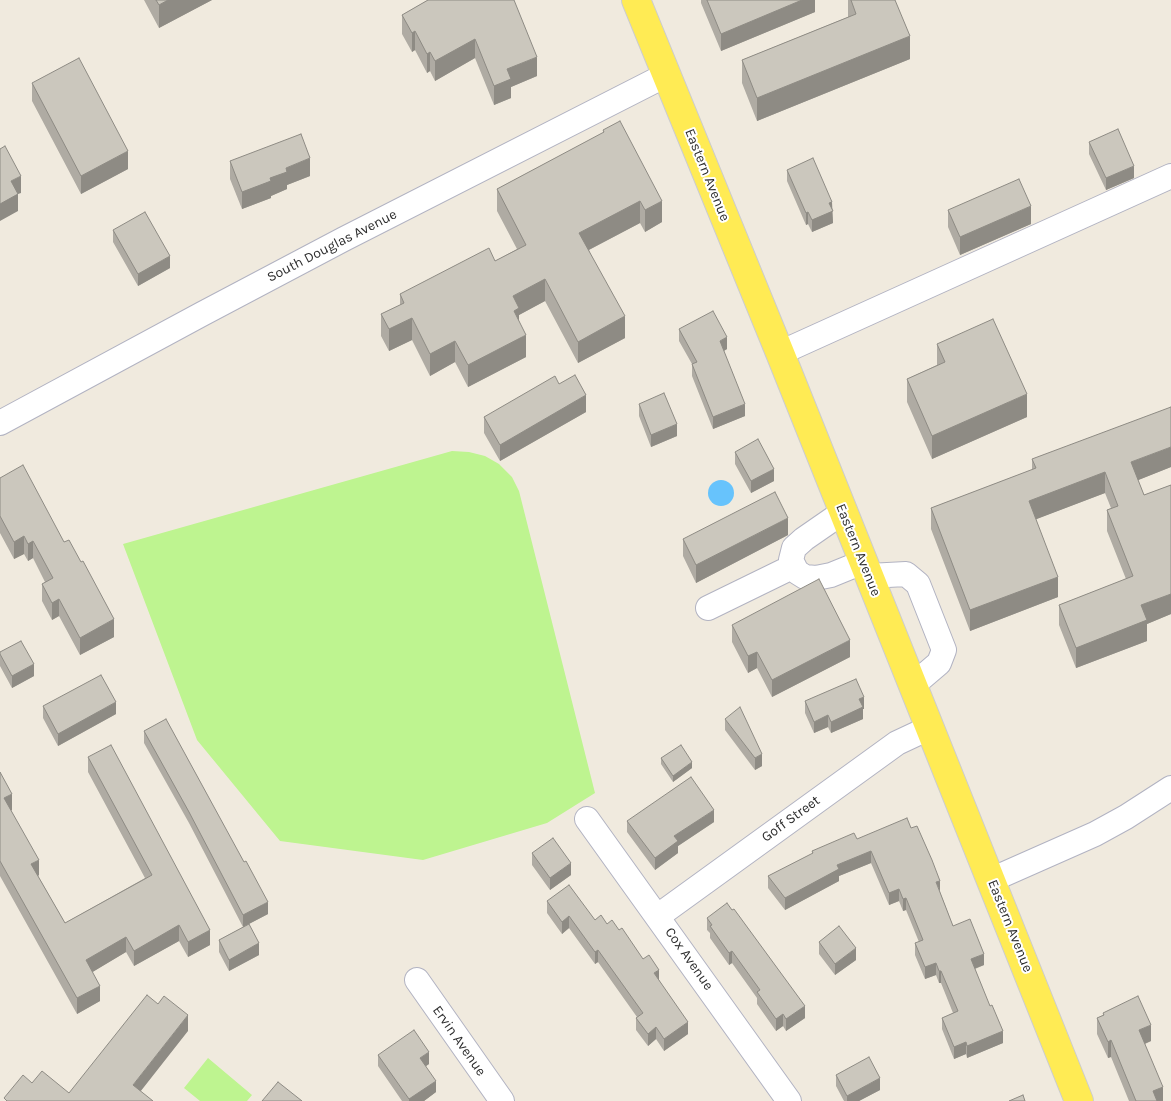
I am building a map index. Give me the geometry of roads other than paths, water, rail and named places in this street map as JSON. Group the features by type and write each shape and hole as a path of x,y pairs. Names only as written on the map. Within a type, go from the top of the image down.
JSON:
{"main road":[{"name":"Eastern Avenue","path":"636,0 780,353 1079,1101"}],"street":[{"name":"South Douglas Avenue","path":"0,424 202,314 666,75"},
{"path":"780,353 1171,176"},
{"path":"843,512 794,548 791,560 797,572 805,577 816,578 866,569 906,574 918,584 944,650 939,663 912,686"},
{"path":"708,608 794,566"},
{"name":"Goff Street","path":"658,916 897,743 929,728"},
{"path":"991,880 1096,834 1171,788"},
{"name":"Cox Avenue","path":"587,819 789,1101"},
{"name":"Ervin Avenue","path":"416,980 502,1101"}],"water":[{"path":"721,480 730,484 734,493 730,502 721,506 712,502 708,493 712,484"}]}
